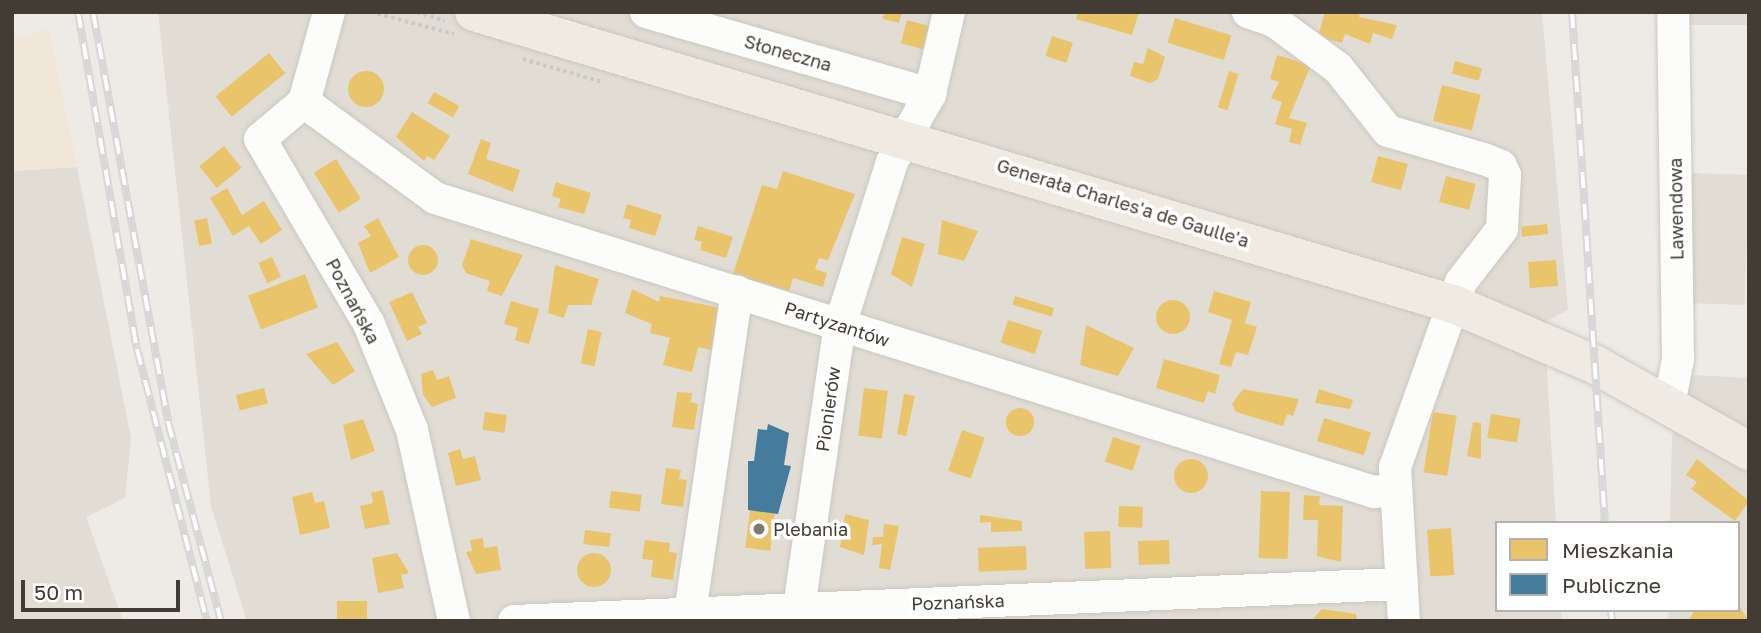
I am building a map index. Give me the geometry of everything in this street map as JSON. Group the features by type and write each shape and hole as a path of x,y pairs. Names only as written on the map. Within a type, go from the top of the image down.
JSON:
{"main road":[{"name":"Generała Charles'a de Gaulle'a","path":"474,12 908,138 1452,304 1564,350 1749,451"}],"street":[{"path":"304,102 329,12"},
{"name":"Słoneczna","path":"646,12 930,94"},
{"name":"Pionierów","path":"799,608 840,325 892,162 908,138 930,94 950,12"},
{"name":"Lawendowa","path":"1669,405 1678,359 1674,12"},
{"path":"1266,15 1338,68 1388,131 1501,166 1506,189 1502,229 1461,282 1395,467 1404,621"},
{"name":"Partyzantów","path":"304,102 435,198 1374,492 1395,490"},
{"name":"Poznańska","path":"304,102 260,139 369,324 407,418 454,621"},
{"path":"690,613 737,291"},
{"name":"Poznańska","path":"514,621 1402,584"}],"shaded area":[{"path":"158,12 1542,12 1568,310 1544,322 1556,521 1495,521 1495,612 1561,612 1562,621 247,621 211,506"},
{"path":"1689,12 1749,12 1749,25 1689,25"},
{"path":"49,28 77,167 12,171 12,39"},
{"path":"77,167 131,438 125,498 86,517 123,621 12,621 12,171"},
{"path":"1692,173 1749,175 1744,305 1687,303"},
{"path":"1693,375 1749,378 1749,621 1668,621 1669,612 1740,612 1740,521 1670,521 1672,436"}],"building: Mieszkania":[{"path":"884,12 902,12 899,23 883,19"},
{"path":"1078,12 1139,12 1132,35 1076,19"},
{"path":"1325,12 1360,12 1359,17 1397,25 1392,39 1373,33 1370,44 1345,34 1342,43 1318,36"},
{"path":"1175,18 1231,35 1224,60 1167,43"},
{"path":"907,20 929,26 923,49 901,43"},
{"path":"1052,36 1073,43 1066,63 1046,56"},
{"path":"1148,48 1165,57 1158,79 1150,83 1130,76 1134,62 1143,64"},
{"path":"269,53 285,73 232,117 215,96"},
{"path":"1277,55 1311,65 1289,118 1307,123 1300,145 1289,142 1292,129 1275,124 1282,102 1271,98 1279,82 1270,79"},
{"path":"1455,61 1482,68 1479,81 1452,74"},
{"path":"366,71 378,77 384,89 378,101 366,107 354,101 348,89 354,77"},
{"path":"1229,71 1239,74 1227,110 1218,107"},
{"path":"1442,85 1481,95 1472,131 1433,121"},
{"path":"434,92 459,106 453,117 428,103"},
{"path":"412,112 450,136 434,160 427,156 424,161 396,137"},
{"path":"481,139 491,143 486,159 520,170 513,192 468,174"},
{"path":"224,146 242,168 217,188 199,166"},
{"path":"1378,156 1408,164 1401,190 1371,182"},
{"path":"336,159 361,199 339,213 314,173"},
{"path":"783,171 855,194 828,260 819,258 815,269 827,273 823,287 793,278 789,291 733,274 762,185 777,189"},
{"path":"1446,176 1476,184 1469,210 1439,202"},
{"path":"556,182 591,193 584,214 558,207 561,199 552,196"},
{"path":"227,188 242,215 264,201 282,230 261,244 249,226 233,236 210,198"},
{"path":"627,204 662,215 655,236 629,228 631,220 623,218"},
{"path":"207,218 212,244 199,246 194,220"},
{"path":"378,218 399,257 370,273 358,243 371,236 364,226"},
{"path":"942,220 978,231 964,261 938,254"},
{"path":"1547,224 1548,234 1522,237 1521,227"},
{"path":"698,226 733,237 726,258 700,250 702,242 694,240"},
{"path":"902,237 925,244 912,287 891,274"},
{"path":"471,239 523,255 502,296 487,291 490,281 466,273 462,265"},
{"path":"423,245 429,246 437,254 437,266 429,274 423,275 417,274 409,266 408,260 409,254 417,246"},
{"path":"272,257 281,277 267,283 258,263"},
{"path":"1556,260 1558,286 1530,288 1528,262"},
{"path":"555,265 599,279 591,305 568,305 564,318 548,313"},
{"path":"305,274 318,308 261,329 248,296"},
{"path":"632,289 659,302 660,296 721,308 711,350 698,347 692,372 663,365 670,338 650,333 652,324 625,313"},
{"path":"1214,291 1251,302 1245,323 1257,327 1248,355 1236,352 1231,367 1219,364 1232,320 1208,312"},
{"path":"412,292 427,323 418,327 422,334 407,341 389,302"},
{"path":"1015,296 1054,308 1052,317 1012,305"},
{"path":"1173,300 1185,305 1190,317 1185,329 1173,334 1161,329 1156,317 1161,305"},
{"path":"511,301 539,309 529,344 515,340 518,328 504,324"},
{"path":"1008,320 1042,331 1035,354 1001,343"},
{"path":"1086,325 1134,348 1118,376 1080,365"},
{"path":"588,329 602,332 594,366 581,363"},
{"path":"337,342 355,371 333,385 306,354"},
{"path":"1164,359 1220,375 1215,394 1208,391 1204,403 1156,388"},
{"path":"433,370 437,380 449,376 456,398 432,407 423,395 421,374"},
{"path":"264,388 268,404 240,411 236,395"},
{"path":"864,388 888,391 882,439 858,436"},
{"path":"1243,389 1299,399 1293,416 1287,414 1283,426 1236,412 1232,404"},
{"path":"1319,389 1353,400 1350,409 1315,403"},
{"path":"677,392 692,393 691,402 698,404 694,430 672,427"},
{"path":"904,394 915,396 906,436 897,434"},
{"path":"1020,408 1030,412 1034,422 1030,432 1020,436 1010,432 1006,422 1010,412"},
{"path":"485,412 507,415 504,433 482,430"},
{"path":"1433,412 1457,416 1447,476 1423,472"},
{"path":"1491,414 1521,419 1517,442 1487,438"},
{"path":"1324,418 1371,432 1364,455 1317,441"},
{"path":"363,419 375,451 351,460 343,425"},
{"path":"1473,422 1481,423 1481,459 1467,456"},
{"path":"962,430 985,438 971,478 948,471"},
{"path":"1113,437 1141,446 1133,471 1105,462"},
{"path":"460,449 463,459 475,456 481,480 456,486 448,453"},
{"path":"1191,459 1203,464 1208,476 1203,488 1191,493 1179,488 1174,476 1179,464"},
{"path":"1697,459 1749,501 1735,521 1691,489 1697,482 1686,475"},
{"path":"666,468 681,470 679,479 687,480 683,507 661,504"},
{"path":"383,490 390,524 365,529 360,506 373,503 371,493"},
{"path":"611,491 642,495 640,512 609,508"},
{"path":"1261,491 1290,492 1288,559 1259,558"},
{"path":"312,492 315,503 324,501 330,528 300,535 292,497"},
{"path":"1304,495 1320,496 1319,505 1343,506 1341,562 1317,556 1318,520 1303,520"},
{"path":"1119,506 1143,507 1142,528 1118,527"},
{"name":"Plebania","path":"750,510 775,513 770,551 745,548"},
{"path":"845,514 869,520 864,555 840,547"},
{"path":"980,515 1022,521 1022,531 991,532 991,522 980,523"},
{"path":"884,524 899,526 890,570 879,568 882,544 872,545 873,537 883,537"},
{"path":"1451,528 1454,575 1430,577 1427,530"},
{"path":"585,530 611,533 609,547 583,544"},
{"path":"1110,531 1111,568 1085,569 1084,532"},
{"path":"483,538 484,548 497,546 501,570 476,574 466,552 472,551 470,540"},
{"path":"645,540 670,543 669,552 677,553 673,580 651,577 653,560 642,559"},
{"path":"1169,540 1170,564 1139,565 1138,541"},
{"path":"1026,546 1027,570 979,572 978,548"},
{"path":"397,553 409,573 401,575 404,588 378,593 372,558"},
{"path":"594,553 606,558 611,570 606,582 594,587 582,582 577,570 582,558"},
{"path":"337,601 367,601 367,621 337,621"},
{"path":"1740,608 1749,621 1688,621 1694,612 1740,612"},
{"path":"1322,609 1356,614 1357,621 1311,621"}],"building: Publiczne":[{"path":"768,424 789,433 784,465 791,466 778,514 748,510 748,461 754,461 758,429 767,430"}],"railway":[{"path":"78,12 137,349 207,621"},
{"path":"93,12 168,422 221,621"},
{"path":"1572,12 1605,521"},
{"path":"1611,612 1612,621"}],"place":[{"name":"Plebania","path":"759,529"}]}
